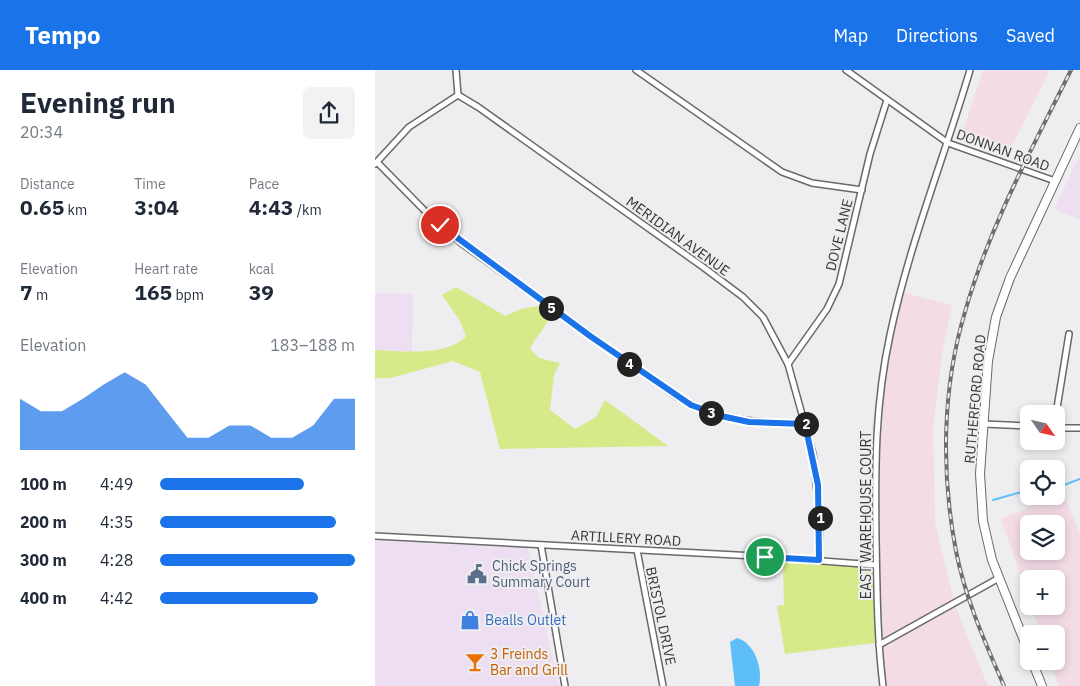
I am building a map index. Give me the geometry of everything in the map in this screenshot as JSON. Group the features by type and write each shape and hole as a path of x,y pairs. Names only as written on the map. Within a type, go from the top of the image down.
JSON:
{"street":[{"path":"456,70 458,95 409,127 376,163 423,210 461,243 677,397 706,411 735,420 805,424"},
{"path":"636,70 782,172 811,183 862,190"},
{"name":"DONNAN ROAD","path":"846,70 948,143 1055,181"},
{"name":"EAST WAREHOUSE COURT","path":"883,686 879,645 876,565 875,446 883,371 907,266 970,70"},
{"name":"MERIDIAN AVENUE","path":"458,95 479,107 743,297 768,323 788,364 805,424 818,485 819,560"},
{"name":"DOVE LANE","path":"788,364 813,331 834,296 844,265 876,133 887,100"},
{"name":"RUTHERFORD ROAD","path":"1020,630 999,578 986,537 981,505 980,474 988,361 996,317 1010,278 1080,128"},
{"path":"1057,405 1069,334"},
{"path":"985,424 1020,426"},
{"path":"1065,428 1080,428"},
{"name":"ARTILLERY ROAD","path":"375,536 819,560 876,565"},
{"path":"541,545 565,686"},
{"name":"BRISTOL DRIVE","path":"637,550 663,686"},
{"path":"879,645 999,578"},
{"path":"1036,670 1042,686"}],"shaded area":[{"path":"983,70 1050,70 1009,152 961,138"},
{"path":"1080,155 1080,220 1054,209"},
{"path":"897,291 952,305 942,354 933,427 935,522 955,606 988,686 884,686 875,643 874,584 870,561 872,426"},
{"path":"375,293 413,294 412,351 375,350"},
{"path":"1065,498 1080,534 1080,686 1059,686 1053,670 1065,670 1065,625 1038,625 1034,615 1065,615 1065,570 1020,570 1020,573 1001,519 1034,505 1065,505"},
{"path":"375,541 528,548 559,686 375,686"}],"green space":[{"path":"456,287 505,316 521,309 538,306 549,318 530,349 539,358 560,363 554,375 550,410 575,429 596,417 605,400 668,446 500,449 480,372 453,361 391,378 375,378 375,350 410,352 436,350 458,343 466,336 460,321 442,295"},
{"path":"870,561 874,584 875,643 785,654 777,606 784,605 783,563"}],"water":[{"path":"737,638 749,645 753,651 759,665 759,686 735,686 730,642"}],"waterway":[{"path":"1065,485 1080,479"},
{"path":"993,500 1020,492"}],"railway":[{"path":"1004,686 970,603 956,551 951,521 946,461 948,400 957,341 986,249 1012,189 1071,70"}],"place":[{"name":"Chick Springs Summary Court","path":"477,574"},
{"name":"Bealls Outlet","path":"470,620"},
{"name":"3 Freinds Bar and Grill","path":"475,662"}],"route":[{"path":"440,225 461,243 590,336 666,390 691,405 735,420 805,424 813,454 818,485 820,519 819,560 765,557"}]}
